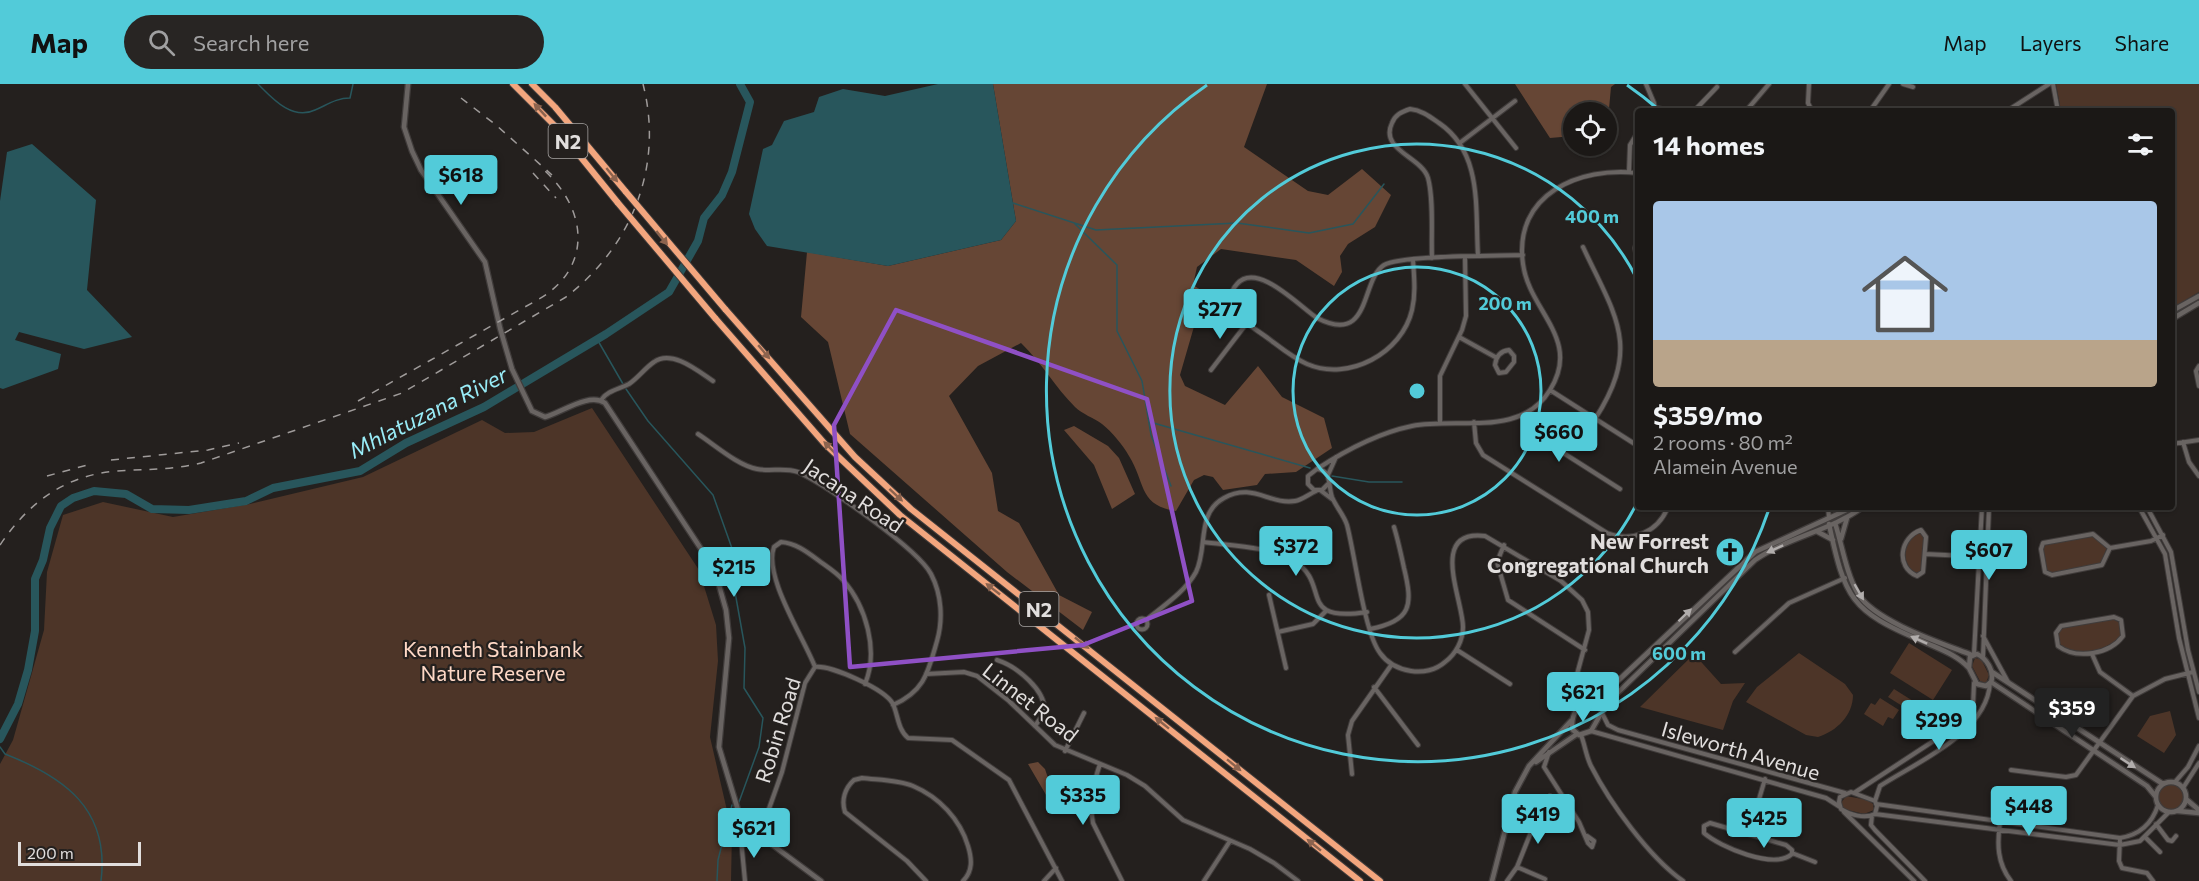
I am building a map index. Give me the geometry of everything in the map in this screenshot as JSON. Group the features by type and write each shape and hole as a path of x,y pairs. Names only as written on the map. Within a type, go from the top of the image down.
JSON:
{"highway":[{"name":"N2","path":"513,84 558,129 715,318 825,444 900,515 1360,881"},
{"name":"N2","path":"532,84 555,107 725,309 855,457 911,509 1380,881"}],"street":[{"path":"408,84 404,117 407,139 421,170 485,261 500,328 514,374 532,411 545,417 590,400 601,400"},
{"path":"1465,84 1516,148"},
{"path":"1646,84 1654,108"},
{"path":"1749,108 1769,84"},
{"path":"1809,84 1808,103 1810,108"},
{"path":"1872,108 1889,84"},
{"path":"1903,84 1913,87"},
{"path":"2012,108 2051,84 2057,108"},
{"path":"1697,108 1717,87"},
{"path":"1461,142 1515,101"},
{"path":"1432,258 1428,176 1393,142 1390,128 1402,111 1416,110 1449,129 1461,142 1473,173 1478,256"},
{"path":"1629,172 1630,145 1635,137"},
{"path":"1305,497 1310,486 1308,476 1317,469 1336,456 1401,429 1440,423 1502,422 1522,416 1537,406 1550,390 1558,372 1559,348 1551,324 1527,280 1522,255 1530,221 1553,190 1571,179 1603,171 1635,173"},
{"path":"1583,247 1619,327 1618,375 1595,419"},
{"path":"1413,260 1414,300 1407,323 1384,352 1359,365 1326,369 1306,364 1247,323 1234,311 1230,301 1235,285 1243,278 1254,276 1263,279 1326,323 1341,324 1361,312 1380,268 1390,262 1432,258 1522,255"},
{"path":"1440,423 1440,376 1459,337 1466,316 1464,257"},
{"path":"2175,309 2199,296"},
{"path":"2175,317 2197,304 2192,300"},
{"path":"1211,370 1247,323"},
{"path":"1459,337 1497,358"},
{"path":"1509,350 1515,359 1509,370 1501,373 1495,369 1497,358 1503,351 1509,350"},
{"path":"601,400 606,394 634,380 652,363 662,358 681,361 713,381"},
{"path":"2199,366 2196,375 2199,387"},
{"path":"1550,390 1635,444"},
{"path":"601,400 622,426 659,488 707,558 717,578 726,610 729,638 720,747 741,820 745,881"},
{"path":"1522,416 1532,433 1620,489"},
{"path":"1474,422 1476,443 1483,455 1607,533 1622,537 1644,533 1657,525 1666,510"},
{"name":"Jacana Road","path":"698,434 755,469 790,470 806,477 853,507 924,565 937,589 941,622 926,674"},
{"path":"2175,444 2199,440"},
{"path":"2184,442 2191,466 2199,476"},
{"path":"1336,456 1328,475 1328,484 1346,524 1376,647 1392,664 1408,671 1426,671 1445,662 1457,650 1463,626 1451,567 1454,551 1463,540 1476,536 1489,537 1571,587 1580,596 1589,619 1585,650 1578,673 1578,708"},
{"path":"1317,469 1328,475"},
{"path":"1146,620 1187,585 1195,574 1209,513 1225,497 1251,491 1288,501 1305,497 1328,484"},
{"path":"1310,486 1333,499"},
{"path":"1828,510 1833,540 1852,598 1867,614 1953,654 1969,668"},
{"path":"1829,510 1834,517 1859,594 1876,612 1983,657"},
{"path":"1494,881 1512,803 1524,774 1571,721 1578,708 1589,696 1606,692 1758,549 1847,510"},
{"path":"1524,774 1549,752 1584,734 1603,710 1661,649 1759,557 1836,524 1859,510"},
{"path":"1854,793 1964,721 1973,706 1974,680 1968,662 1973,654 1982,510"},
{"path":"1989,510 1982,636 1983,657 1992,672 2163,784 2175,782 2199,746"},
{"path":"2141,510 2165,554 2177,628 2199,718"},
{"path":"2148,510 2171,552 2184,627 2199,692"},
{"path":"1841,540 1847,518"},
{"path":"1370,629 1396,621 1408,606 1409,589 1394,527"},
{"path":"1918,530 1923,531 1926,537 1926,554 1922,573 1917,576 1910,572 1904,563 1903,550 1908,540 1918,530"},
{"path":"1817,532 1833,540"},
{"path":"2110,548 2093,534 2046,542 2040,549 2044,569 2052,575 2099,567 2110,548 2157,539 2163,535"},
{"path":"815,667 780,595 772,555 774,547 781,542 797,546 834,572 842,579 858,603 865,616 869,647 869,672 865,684"},
{"path":"1203,542 1270,551 1295,562 1306,572 1316,598 1326,610 1344,615 1366,612"},
{"path":"1504,545 1497,562 1508,600 1585,650"},
{"path":"1926,554 1986,557"},
{"path":"1735,652 1789,603 1851,575"},
{"path":"2170,583 2176,582"},
{"path":"1269,595 1286,668"},
{"path":"1707,595 1711,600"},
{"path":"1278,632 1313,624 1326,610"},
{"path":"2111,617 2120,619 2123,628 2122,638 2092,654 2061,648 2056,636 2057,629 2111,617"},
{"path":"2177,628 2184,627"},
{"path":"1982,636 2008,682"},
{"path":"1656,644 1661,649"},
{"path":"1457,650 1510,684"},
{"path":"2092,654 2100,672 2133,696"},
{"path":"997,660 1012,667 1041,696 1044,712 1035,726"},
{"path":"1352,774 1350,728 1355,714 1392,664"},
{"name":"Robin Road","path":"759,837 782,772 805,683 815,667 831,668 865,684 883,694 893,705"},
{"name":"Linnet Road","path":"926,674 964,672 977,676 1065,751 1100,764 1145,786 1189,823 1274,862 1298,881"},
{"path":"1925,881 1871,825 1880,786 1970,727 1984,706 1992,672"},
{"path":"2011,770 2071,777 2080,772 2133,696 2165,679 2193,672"},
{"path":"1578,673 1580,686 1589,696"},
{"path":"926,674 915,694 893,705 902,732 908,738 952,740 1009,780 1062,881"},
{"path":"1974,680 1981,686 1991,682"},
{"path":"1854,793 1876,802 2120,838 2141,830 2151,819 2158,805 2156,796 2150,788 1991,682"},
{"path":"1374,687 1418,746"},
{"path":"2021,700 2026,694"},
{"path":"1596,696 1603,710"},
{"name":"Isleworth Avenue","path":"1603,710 1606,723 1614,729 1767,773 1845,793 1854,793"},
{"path":"1065,751 1084,713"},
{"path":"1571,721 1573,730 1584,734"},
{"path":"1584,734 1585,745 1594,771 1643,843 1665,867 1683,881"},
{"name":"Isleworth Avenue","path":"1584,734 1765,780 1826,798 1841,809"},
{"path":"1549,752 1544,767 1587,836"},
{"path":"2183,788 2199,763"},
{"path":"1100,764 1092,794 1091,813 1093,823 1122,881"},
{"path":"1749,833 1767,773"},
{"path":"926,881 907,861 845,812 843,806 845,792 854,780 862,778 912,786 954,815 963,827 970,855 970,872 963,881"},
{"path":"2175,782 2183,788 2186,798 2199,811"},
{"path":"2156,796 2163,784"},
{"path":"1845,793 1839,800 1841,809 1914,881"},
{"path":"1507,881 1517,867 1533,827 1550,796"},
{"path":"2177,811 2186,798"},
{"path":"2158,805 2169,812"},
{"path":"1841,809 1873,815 2120,845 2133,843 2145,837 2169,812 2199,811"},
{"path":"2000,822 2000,859 2012,881"},
{"path":"1792,853 1789,857 1782,858 1749,855 1724,846 1707,836 1703,828 1710,823 1749,833 1786,845 1792,853 1815,862"},
{"path":"2156,824 2169,841 2176,836"},
{"path":"741,839 759,837 821,881"},
{"path":"2145,837 2160,852"},
{"path":"2120,838 2119,861 2122,868 2146,873 2153,881"},
{"path":"1204,881 1230,841"},
{"path":"1517,867 1545,879"},
{"path":"1044,881 1056,868"}],"highlighted area":[{"path":"896,310 1147,399 1192,601 1083,645 850,667 834,425"}],"green space":[{"path":"2056,84 2199,84 2199,292 2175,306 2175,108 2060,108"},
{"name":"Kenneth Stainbank Nature Reserve","path":"592,408 699,570 716,625 718,661 710,737 732,832 731,881 0,881 0,764 13,740 44,630 47,572 63,515 103,502 173,517 250,504 363,477 482,420 505,433 534,432"},
{"path":"1920,532 1925,537 1922,571 1915,574 1907,563 1905,552 1909,541"},
{"path":"2093,536 2107,547 2101,564 2052,573 2045,569 2042,549 2046,544"},
{"path":"2113,619 2120,623 2121,637 2107,646 2083,652 2067,649 2060,644 2058,632 2064,627"},
{"path":"1909,643 1952,670 1933,700 1890,673"},
{"path":"1799,653 1845,684 1853,695 1850,709 1843,721 1831,731 1818,737 1806,735 1746,702 1757,687"},
{"path":"1694,654 1721,684 1745,683 1733,701 1723,730 1640,707"},
{"path":"1975,658 1981,659 1989,675 1986,683 1980,681 1972,666"},
{"path":"1894,689 1913,701 1907,709 1888,697"},
{"path":"1880,698 1899,710 1893,719 1888,717 1883,726 1864,714 1871,703 1875,705"},
{"path":"2170,711 2176,735 2164,753 2137,736 2150,716"},
{"path":"2171,784 2180,788 2184,797 2180,806 2171,810 2162,806 2158,797 2162,788"},
{"path":"1846,796 1868,800 1873,804 1874,810 1864,814 1844,809 1841,803"}],"shaded area":[{"path":"993,84 1267,84 1244,147 1308,191 1328,195 1362,169 1391,195 1375,227 1348,244 1340,256 1342,272 1334,286 1296,260 1221,249 1197,267 1193,285 1204,292 1180,375 1185,386 1225,405 1258,366 1282,397 1324,418 1332,448 1296,472 1265,474 1257,485 1223,490 1213,477 1204,475 1194,480 1176,511 1155,504 1149,498 1127,452 1117,439 1102,424 1075,407 1021,343 978,366 949,396 992,473 998,511 1019,523 1059,595 1092,612 1083,630 1007,572 850,434 828,342 801,317 807,252 888,266 1001,240 1016,221"},
{"path":"1515,84 1615,84 1611,87 1610,102 1563,102 1563,137 1550,138"},
{"path":"1074,426 1108,446 1119,458 1135,494 1112,509 1094,465 1064,430"},
{"path":"1038,762 1045,769 1054,796 1049,800 1028,764"}],"water":[{"path":"938,84 993,84 1016,221 1001,240 888,266 767,246 755,229 749,214 763,149 772,145 784,121 814,112 819,97 843,89 885,96"},
{"path":"32,144 96,200 87,290 132,337 84,349 19,332 15,340 61,354 58,369 3,389 0,388 0,201 7,152"}],"waterway":[{"path":"258,84 283,106 298,113 307,113 336,100 350,98 353,84"},
{"name":"Mhlatuzana River","path":"0,739 18,704 28,670 35,631 35,579 43,560 50,528 61,506 73,498 94,491 126,494 152,509 189,510 246,501 273,488 360,471 406,443 484,407 606,334 669,292 698,241 704,218 722,195 732,172 750,102 740,84"},
{"path":"1013,203 1096,230 1237,223 1309,233 1353,224 1384,184"},
{"path":"1075,224 1117,265 1117,331 1142,381 1151,435 1171,486"},
{"path":"597,339 623,384"},
{"path":"626,389 648,421 713,495 734,554 735,592 745,648 744,688 763,718 759,747 739,802"},
{"path":"1150,422 1310,468"},
{"path":"1332,476 1369,482 1402,482"},
{"path":"0,747 5,754 46,773 64,785 78,799 90,815 98,834 102,856 101,881"},
{"path":"717,881 718,860 732,805"}],"railway":[{"path":"0,545 23,516 36,504 65,485 98,474 201,463 402,393 566,297 589,277 609,254 625,229 637,202 645,174 649,145 648,115 643,84"},
{"path":"461,98 496,125 552,175"},
{"path":"358,401 539,299 556,286 568,272 576,255 578,238 576,221 570,204 545,171"},
{"path":"533,173 556,198"},
{"path":"111,460 208,450 239,443"},
{"path":"47,476 91,464"}],"place":[{"name":"New Forrest Congregational Church","path":"1730,552"}]}
